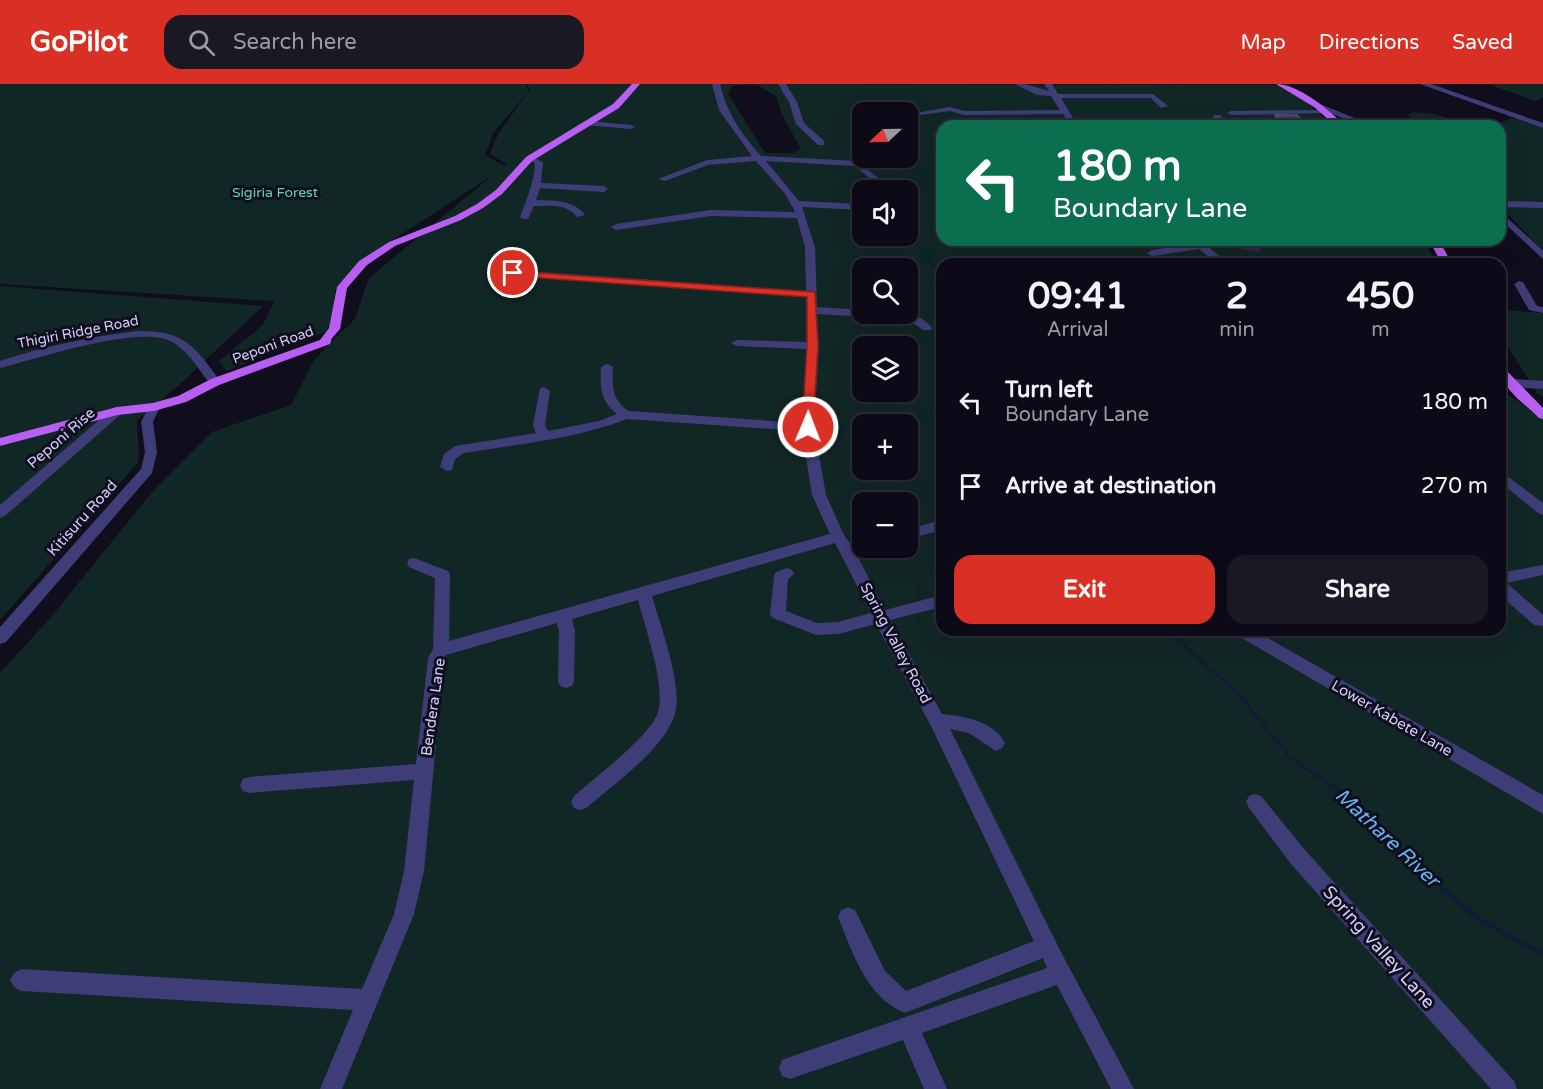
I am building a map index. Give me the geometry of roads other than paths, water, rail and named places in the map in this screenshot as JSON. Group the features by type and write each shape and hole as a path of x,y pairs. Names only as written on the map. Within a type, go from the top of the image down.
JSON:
{"main road":[{"name":"Peponi Road","path":"0,442 117,411 154,407 188,397 215,382 326,342 326,337 334,329 342,287 363,263 392,244 458,218 480,206 499,192 529,159 623,100 636,84"},
{"path":"1280,84 1317,105 1335,120"},
{"path":"1506,384 1543,414"}],"street":[{"name":"Spring Valley Road","path":"716,84 723,110 742,139 798,210 810,247 813,346 808,427 818,491 850,545 881,618 937,721 1048,946 1123,1089"},
{"path":"782,84 793,102 800,124 821,143"},
{"path":"1019,84 1040,93 1054,95 1153,96 1164,106"},
{"path":"1048,84 1070,120"},
{"path":"1424,84 1543,126"},
{"path":"1317,105 1355,120"},
{"path":"920,113 950,109 964,113 1065,112"},
{"path":"1231,113 1327,112"},
{"path":"1217,117 1220,120"},
{"path":"589,123 631,127"},
{"path":"662,179 707,163 758,158 857,164 878,180"},
{"path":"525,217 537,186 539,162 529,159"},
{"path":"537,186 604,189"},
{"path":"531,203 570,206 577,209 580,215"},
{"path":"1506,204 1543,205"},
{"path":"616,227 711,213 852,207"},
{"path":"1506,220 1543,256"},
{"path":"1152,253 1184,246"},
{"path":"1201,246 1216,258"},
{"path":"513,273 811,294"},
{"path":"1518,284 1533,308 1543,310"},
{"path":"812,310 852,313"},
{"path":"918,320 925,323 927,328"},
{"name":"Thigiri Ridge Road","path":"0,365 75,345 150,333 173,337 183,345 215,382"},
{"path":"737,343 813,346"},
{"path":"608,367 606,392 612,405 626,415"},
{"path":"1506,382 1543,385"},
{"path":"543,436 539,424 544,391"},
{"name":"Kitisuru Road","path":"0,638 147,470 151,452 147,422 154,407"},
{"name":"Peponi Rise","path":"0,513 117,411"},
{"path":"447,467 449,457 460,448 543,436 602,424 626,415 808,427"},
{"path":"1506,480 1543,510"},
{"path":"918,531 936,527"},
{"name":"Bendera Lane","path":"331,1089 404,914 414,871 436,658 441,651 644,593 850,545"},
{"path":"414,563 443,575 441,651"},
{"path":"1506,578 1543,570"},
{"path":"787,573 781,576 778,614 816,629 838,628 936,603"},
{"path":"1506,591 1539,621"},
{"path":"580,802 643,745 666,715 668,695 644,593"},
{"path":"563,616 567,631 566,681"},
{"name":"Lower Kabete Lane","path":"1251,636 1543,806"},
{"path":"937,721 967,724 984,732 996,743"},
{"path":"249,785 424,771"},
{"name":"Spring Valley Lane","path":"1255,802 1299,857 1506,1089"},
{"path":"848,917 882,984 895,999 905,1002 1048,946"},
{"path":"790,1068 1062,973"},
{"path":"21,980 368,1000"},
{"path":"908,1026 936,1089"}],"waterway":[{"name":"Mathare River","path":"1174,636 1239,695 1290,757 1334,788"},
{"name":"Mathare River","path":"1332,786 1349,798 1378,826 1403,855 1477,918 1543,954"}],"park label":[{"name":"Sigiria Forest","path":"275,192"}]}
